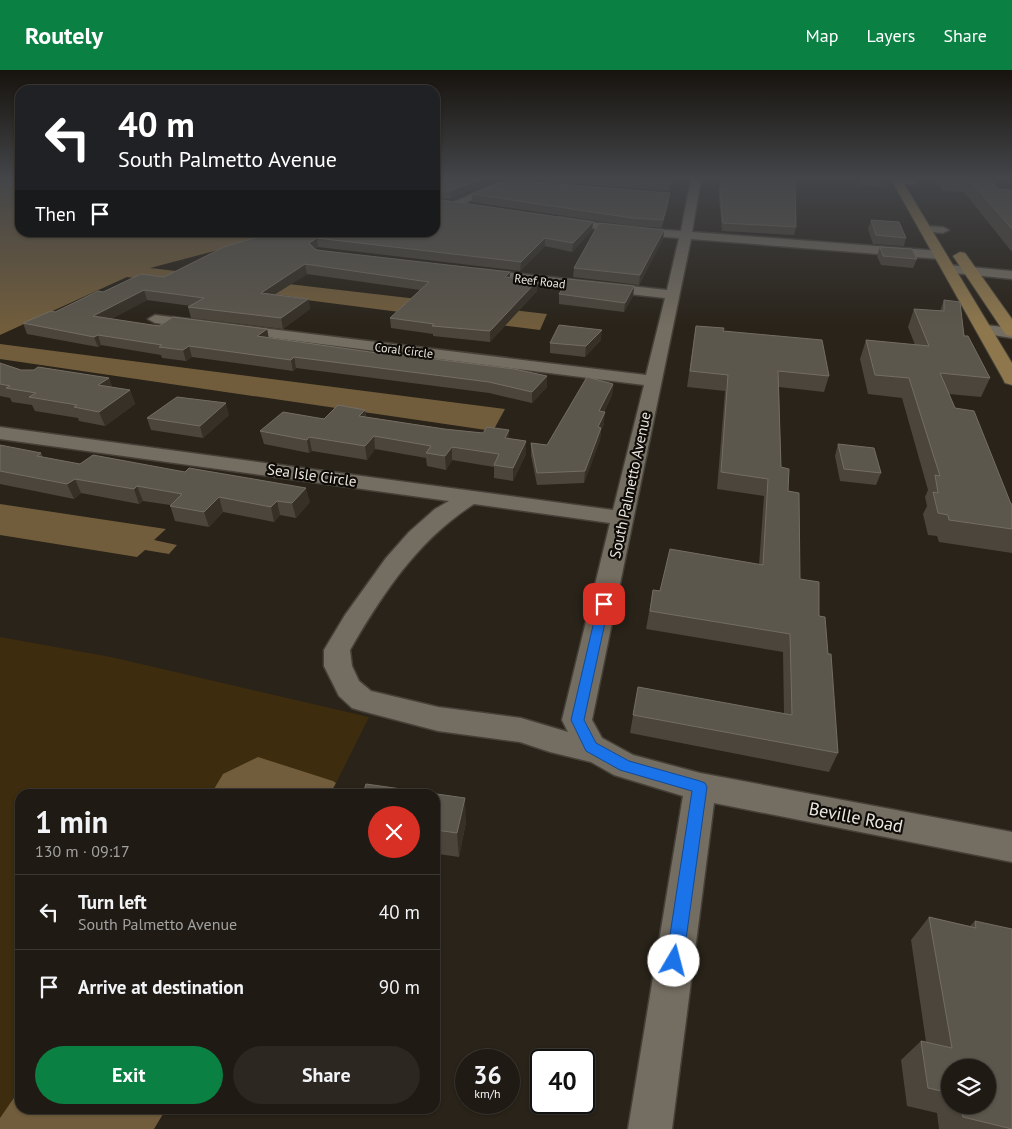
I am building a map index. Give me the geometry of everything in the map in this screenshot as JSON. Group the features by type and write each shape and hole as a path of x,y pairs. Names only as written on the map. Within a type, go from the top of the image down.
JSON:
{"main road":[{"path":"924,229 985,330 1012,379"},
{"path":"943,230 1012,332"}],"street":[{"path":"613,228 940,255"},
{"name":"South Palmetto Avenue","path":"687,228 624,518 577,720 591,747 597,751 625,766 700,787"},
{"path":"924,229 943,230"},
{"path":"949,269 1012,275"},
{"name":"Reef Road","path":"464,271 672,296"},
{"name":"Coral Circle","path":"155,319 653,381"},
{"path":"985,330 1012,332"},
{"name":"Sea Isle Circle","path":"0,433 624,518"},
{"path":"470,497 443,514 417,537 394,563 336,650 338,666 349,688 362,700 438,719 521,730 550,740 597,751"},
{"path":"650,1129 700,787"},
{"name":"Beville Road","path":"700,787 1012,847"}],"shaded area":[{"path":"0,228 15,228 15,237 268,237 150,268 547,314 540,330 127,277 0,335"},
{"path":"0,344 505,409 493,431 0,359"},
{"path":"0,504 166,529 154,540 177,545 169,554 145,550 137,557 0,535"},
{"path":"0,637 111,657 369,717 336,783 333,781 223,774 214,789 15,789 15,1096 0,1118"},
{"path":"258,757 336,783 333,789 214,789 223,774"},
{"path":"15,1096 15,1114 163,1114 154,1129 0,1129 0,1118"}],"building":[{"path":"440,228 587,228 573,243 545,238 521,262 317,238 309,243 316,250 510,272 505,277 537,281 490,331 432,326 434,324 390,318 429,282 305,264 261,293 308,299 281,318 188,307 204,298 144,290 93,316 159,326 173,317 267,329 257,336 384,354 514,369 547,376 532,392 489,382 294,357 291,360 189,346 183,350 159,347 162,345 98,335 94,337 23,323 51,311 55,312 98,291 103,292 141,274 164,277 224,247 258,237 440,237"},
{"path":"596,228 664,230 640,275 574,268"},
{"path":"874,228 902,228 906,238 876,235"},
{"path":"880,247 912,249 917,259 883,256"},
{"path":"568,279 634,286 625,303 559,294"},
{"path":"944,300 960,302 964,336 968,336 990,378 940,373 955,408 974,411 1012,504 1012,529 949,520 948,515 938,513 933,492 938,493 935,475 940,476 909,378 875,375 866,340 929,346 914,309 944,311"},
{"path":"559,325 602,330 586,346 550,343"},
{"path":"696,326 724,328 723,331 822,340 829,376 778,371 781,467 789,469 788,491 799,493 800,579 819,582 819,616 825,617 828,654 831,654 838,753 633,715 638,687 792,715 790,634 650,611 653,590 660,591 670,549 763,565 768,479 721,472 728,375 690,371"},
{"path":"0,363 21,370 34,370 38,367 109,378 98,385 130,390 99,412 74,407 77,405 29,397 36,393 6,388 10,386 0,384"},
{"path":"587,377 613,384 599,411 605,412 598,427 601,428 585,471 537,473 531,443 547,445"},
{"path":"177,397 226,403 200,426 147,418"},
{"path":"338,405 365,410 359,416 444,429 483,433 487,427 509,430 505,438 526,441 513,468 494,465 499,454 452,447 445,456 426,453 431,446 374,436 365,446 309,437 307,440 260,431 283,412 324,419"},
{"path":"838,444 874,448 881,473 844,469"},
{"path":"0,445 41,453 37,456 80,464 93,455 185,472 189,468 306,488 292,503 277,501 271,507 219,497 204,512 170,506 182,494 137,486 134,489 75,479 67,484 0,471"},
{"path":"366,784 401,789 364,789"},
{"path":"440,794 465,798 457,833 440,831"},
{"path":"929,917 976,928 975,921 1012,929 1012,1129 963,1117 962,1114 996,1114 996,1059 941,1059 941,1091 928,1088 921,1041 952,1048"}],"route":[{"path":"604,604 577,720 591,747 625,766 700,787 674,961"}]}
